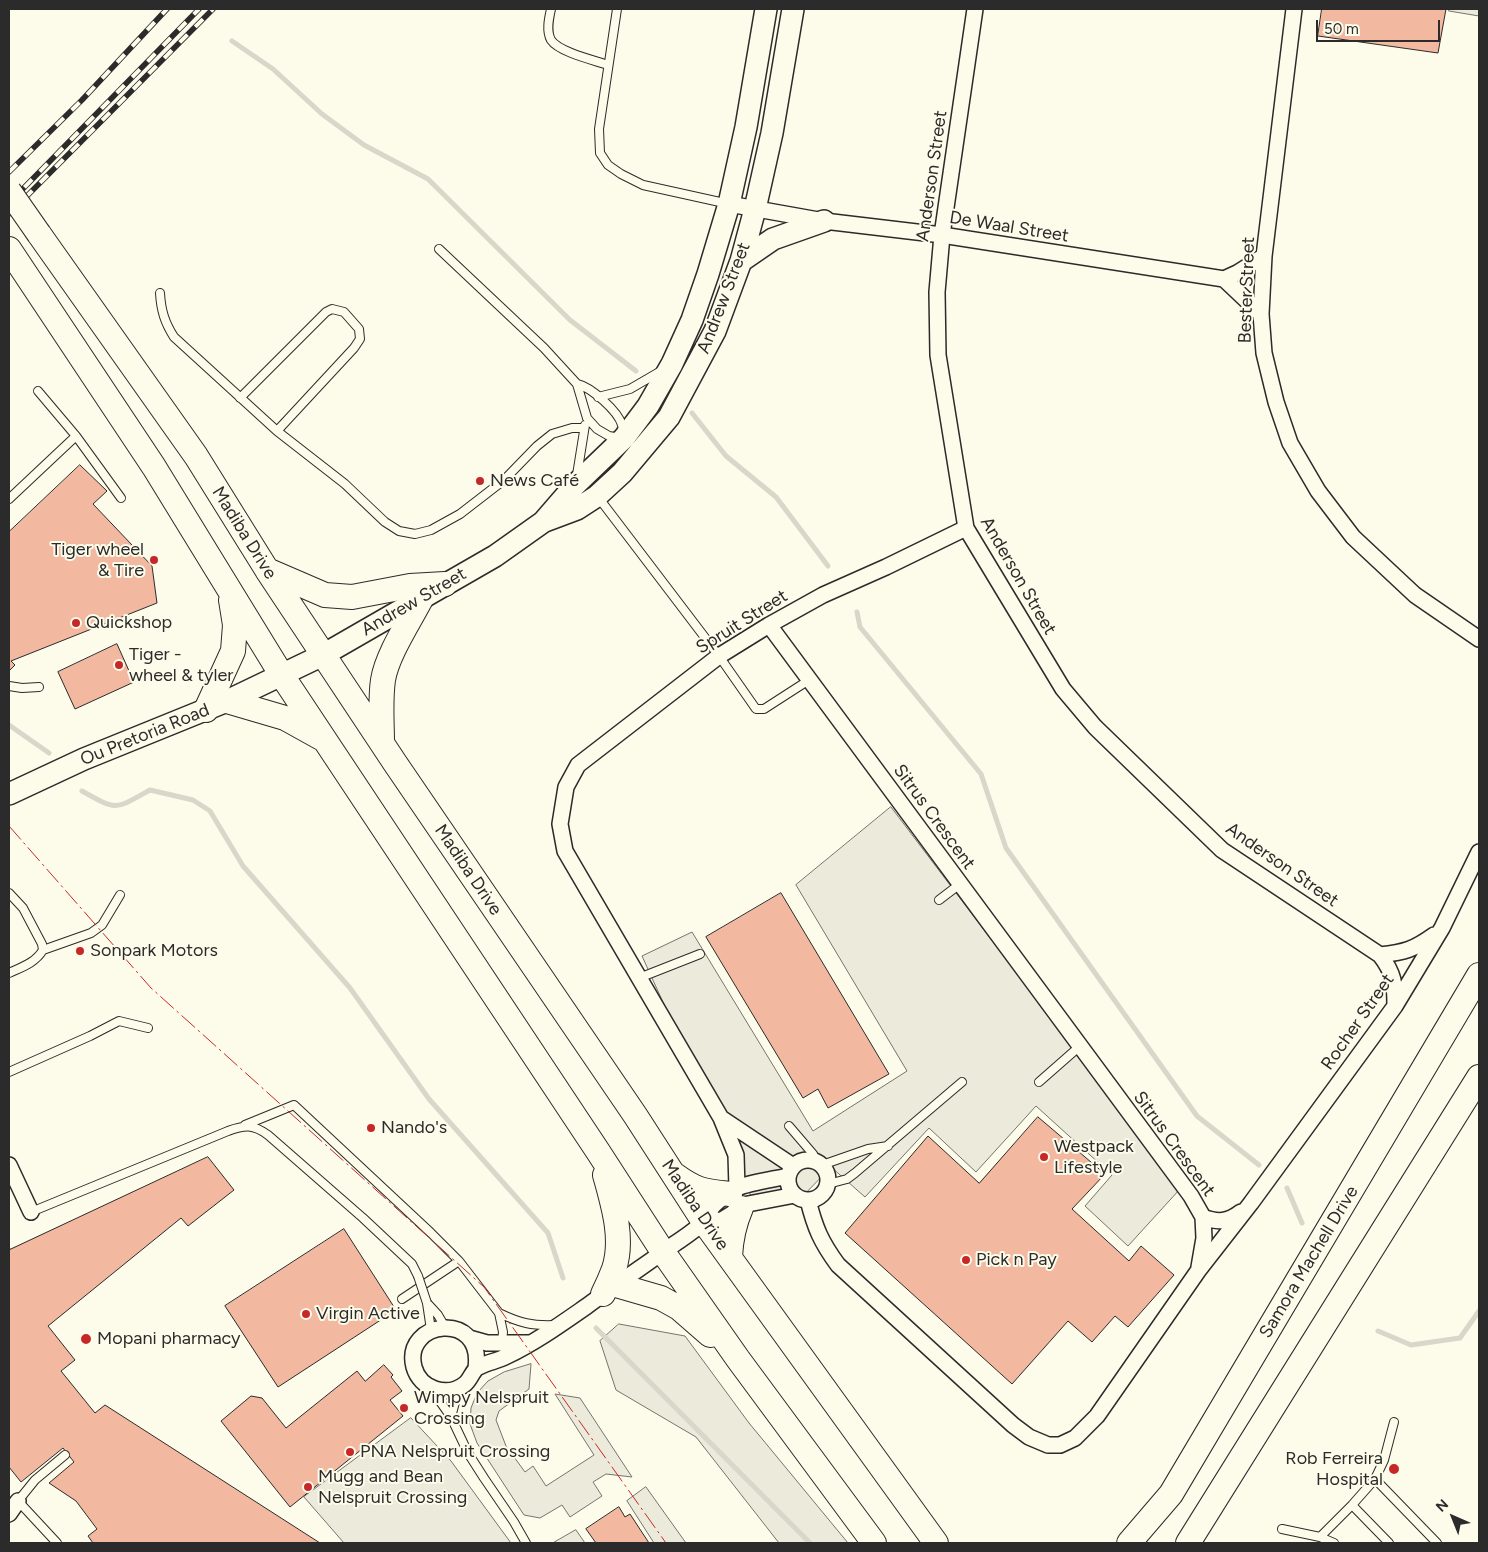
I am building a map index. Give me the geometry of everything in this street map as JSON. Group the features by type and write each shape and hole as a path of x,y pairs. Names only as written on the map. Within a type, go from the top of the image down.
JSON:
{"main road":[{"name":"Andrew Street","path":"543,522 577,509 597,496 631,446 648,406 672,364 695,311 729,204 746,128 766,9"},
{"name":"Andrew Street","path":"281,674 323,654 495,556 543,522 575,485 669,417 715,331 741,260 756,209 772,132 793,9"},
{"name":"Madiba Drive","path":"9,191 196,456 267,570 624,1099 704,1222 936,1543"},
{"path":"741,260 773,239 824,221"},
{"path":"12,253 154,467 230,593 324,740 663,1252 738,1359 874,1543"},
{"path":"267,570 325,595 352,597 410,586 445,584"},
{"path":"230,593 235,625 233,651 216,705 284,718 324,740"},
{"path":"382,743 381,700 383,680 389,662 420,598"},
{"name":"Ou Pretoria Road","path":"9,794 84,759 216,705 281,674"},
{"name":"Samora Machell Drive","path":"1129,1543 1171,1494 1479,975"},
{"path":"1188,1543 1479,1077"},
{"path":"599,1153 613,1207 618,1237 615,1267 610,1290 662,1298 738,1359"},
{"path":"672,1172 701,1190 736,1197 730,1256"}],"street":[{"name":"Anderson Street","path":"975,9 942,235 937,292 938,355 966,528 1063,688 1095,728 1222,850 1380,955 1392,974 1395,986 1395,1006"},
{"name":"Bester Street","path":"1294,9 1264,256 1261,314 1264,353 1276,402 1290,443 1318,491 1353,537 1415,595 1479,639"},
{"name":"De Waal Street","path":"729,204 824,221 942,235 1224,279"},
{"path":"1261,314 1224,279 1236,274 1264,256"},
{"name":"Spruit Street","path":"639,978 565,851 560,824 566,787 578,764 719,656 769,625 823,595 966,528"},
{"name":"Sitrus Crescent","path":"769,625 1192,1196 1203,1217 1204,1238 1198,1271 1097,1416 1075,1438 1060,1445 1048,1445 1029,1438 1013,1425 838,1265 820,1240 801,1198 788,1183 791,1171"},
{"name":"Rocher Street","path":"1198,1271 1251,1203 1395,1006 1442,928 1479,852"},
{"path":"1380,955 1404,952 1419,946 1442,928"},
{"path":"476,1368 506,1357 532,1343 610,1290 704,1222 722,1220 736,1197 736,1155 721,1118 639,978"},
{"path":"721,1118 780,1157 791,1171"},
{"path":"804,1160 819,1163 826,1170 828,1184 821,1196 815,1199 801,1198 748,1204 736,1197 791,1171 804,1160"},
{"path":"9,1165 31,1212"},
{"name":"Rocher Street","path":"1203,1217 1214,1221 1226,1221 1237,1215 1251,1203"},
{"path":"454,1328 462,1332 469,1338 476,1352 476,1368 466,1383 458,1388 444,1391 431,1388 423,1383 417,1375 413,1358 418,1342 438,1329 454,1328"},
{"path":"469,1338 488,1343 532,1343"},
{"path":"9,1514 18,1501"}],"lane":[{"path":"551,9 548,31 551,40 560,48 608,65"},
{"path":"617,9 599,129 600,153 608,165 620,174 643,185 729,204"},
{"path":"439,249 544,348 577,384 587,418 597,429 631,446"},
{"path":"160,293 161,309 166,325 174,337 277,431 345,484 384,522 399,531 415,534 431,530 460,514 504,480 537,446 552,434 572,428 584,428"},
{"path":"240,398 326,312 332,309 344,312 360,329 360,338 354,348 277,431"},
{"path":"598,397 639,385 672,364"},
{"path":"577,384 584,386 617,415 631,446"},
{"path":"38,391 76,436 121,498"},
{"path":"575,485 587,418"},
{"path":"9,499 76,436"},
{"path":"597,496 719,656 756,709 761,710 774,703 809,680"},
{"path":"9,686 22,688 39,687"},
{"path":"939,900 960,884"},
{"path":"9,894 23,908 42,944 43,950"},
{"path":"9,973 31,963 43,950 91,933 102,925 120,895"},
{"path":"639,978 700,954"},
{"path":"9,1072 119,1021 148,1028"},
{"path":"1039,1082 1080,1046"},
{"path":"828,1184 847,1179 890,1145 962,1082"},
{"path":"31,1212 294,1104 431,1232 459,1261 499,1313 503,1332 502,1344"},
{"path":"243,1126 258,1128 268,1135 363,1218 412,1264 438,1329"},
{"path":"789,1126 819,1163 868,1149 890,1145"},
{"path":"402,1299 459,1261"},
{"path":"427,1304 438,1314 438,1329"},
{"path":"499,1313 518,1322 534,1326 559,1325"},
{"path":"431,1388 451,1417 468,1453 526,1543"},
{"path":"451,1417 458,1388"},
{"path":"1320,1537 1375,1479 1384,1460 1394,1422"},
{"path":"57,1543 18,1501 35,1480 65,1455"},
{"path":"1375,1479 1437,1543"},
{"path":"1352,1505 1389,1543"},
{"path":"1282,1530 1320,1537 1334,1543"}],"shaded area":[{"path":"1449,9 1479,9 1479,16 1449,11"},
{"path":"891,807 1180,1189 1128,1246 1085,1206 1112,1175 1036,1106 976,1172 929,1128 865,1197 831,1167 797,1202 756,1207 642,956 692,932 813,1131 907,1071 796,885"},
{"path":"619,1324 685,1336 749,1423 848,1543 779,1543 696,1437 616,1390 600,1341"},
{"path":"531,1364 529,1389 499,1411 496,1420 506,1446 525,1472 533,1466 546,1486 594,1455 555,1394 580,1398 632,1477 606,1474 593,1482 602,1496 570,1517 562,1505 540,1518 524,1515 477,1443 470,1424 471,1408 477,1393 488,1381 504,1372"},
{"path":"411,1418 451,1461 511,1543 344,1543 304,1497"},
{"path":"646,1487 686,1543 654,1543 627,1501"},
{"path":"576,1530 585,1543 553,1543"}],"building":[{"path":"1322,9 1446,9 1438,53 1318,36"},
{"path":"80,465 107,491 93,504 152,566 157,603 11,661 15,665 9,671 9,532"},
{"path":"117,644 134,682 75,709 58,672"},
{"path":"781,893 889,1074 828,1108 818,1089 803,1098 706,937"},
{"path":"1038,1117 1105,1174 1072,1209 1129,1261 1141,1246 1174,1275 1128,1327 1115,1316 1092,1342 1068,1321 1012,1384 845,1233 928,1136 979,1183"},
{"path":"208,1157 234,1190 188,1226 181,1218 48,1326 75,1360 61,1371 95,1413 105,1405 320,1543 93,1543 88,1536 97,1529 76,1501 49,1483 74,1462 63,1448 21,1482 9,1467 9,1247 10,1249"},
{"path":"344,1229 396,1310 278,1387 225,1306"},
{"path":"384,1365 393,1375 391,1377 402,1391 390,1400 403,1416 290,1507 221,1421 251,1396 262,1398 286,1428 357,1371 365,1381"},
{"path":"619,1507 625,1517 630,1514 649,1543 596,1543 586,1529"}],"waterway":[{"path":"232,41 273,69 322,114 364,145 428,179 570,320 636,371"},
{"path":"692,413 726,456 776,497 828,566"},
{"path":"857,612 860,627 981,774 1006,848 1197,1116 1259,1165"},
{"path":"9,725 49,753"},
{"path":"82,791 103,802 116,806 150,790 193,800 210,811 243,866 350,988 429,1099 548,1233 563,1278"},
{"path":"1287,1188 1302,1223"},
{"path":"1378,1331 1411,1345 1460,1338 1479,1311"},
{"path":"596,1328 810,1543"}],"railway":[{"path":"9,172 82,100 167,9"},
{"path":"9,203 199,9"},
{"path":"9,214 213,9"}],"power":[{"path":"9,826 151,988 484,1287 666,1543"}],"place":[{"name":"News Café","path":"480,481"},
{"name":"Tiger wheel & Tire","path":"154,560"},
{"name":"Quickshop","path":"76,623"},
{"name":"Tiger - wheel & tyler","path":"119,665"},
{"name":"Sonpark Motors","path":"80,951"},
{"name":"Nando's","path":"371,1128"},
{"name":"Westpack Lifestyle","path":"1044,1157"},
{"name":"Pick n Pay","path":"966,1260"},
{"name":"Virgin Active","path":"306,1314"},
{"name":"Mopani pharmacy","path":"86,1339"},
{"name":"Wimpy Nelspruit Crossing","path":"404,1408"},
{"name":"PNA Nelspruit Crossing","path":"350,1452"},
{"name":"Rob Ferreira Hospital","path":"1394,1469"},
{"name":"Mugg and Bean Nelspruit Crossing","path":"308,1487"}]}
